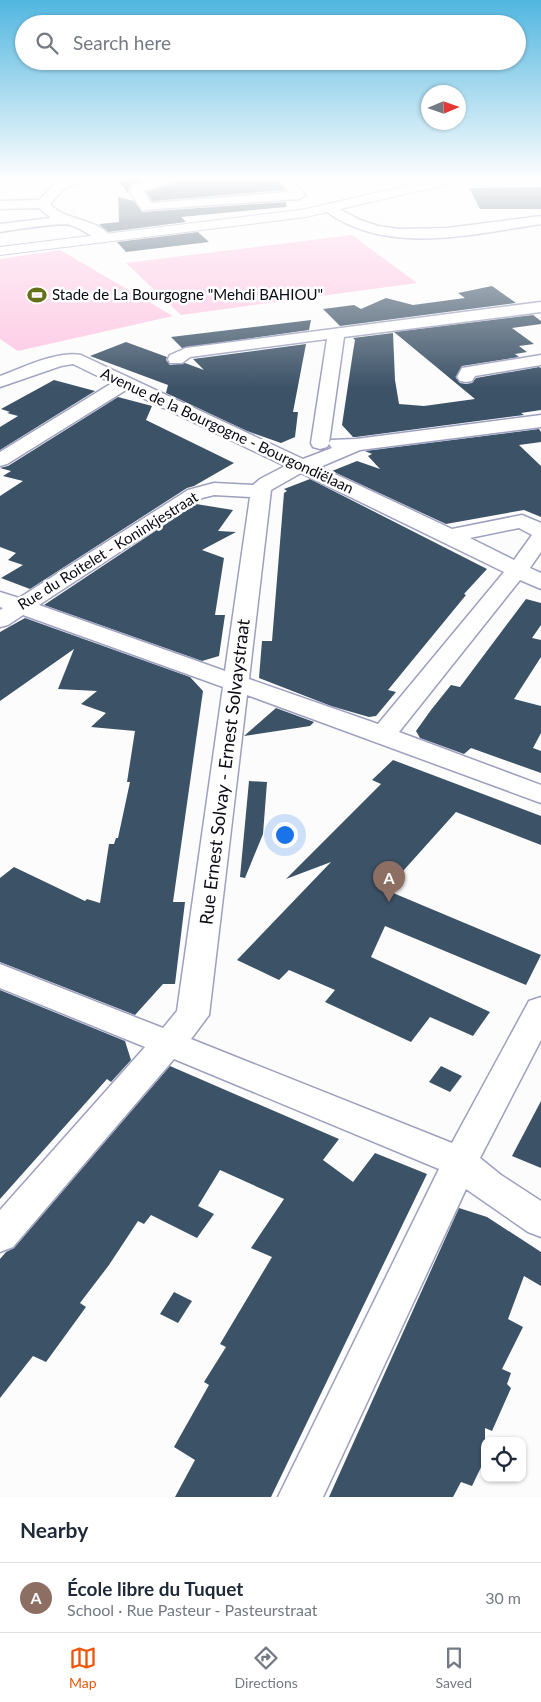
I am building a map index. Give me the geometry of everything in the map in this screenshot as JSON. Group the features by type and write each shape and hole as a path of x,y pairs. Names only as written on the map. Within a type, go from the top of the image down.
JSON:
{"street":[{"path":"0,251 25,248"},
{"path":"176,359 186,353 541,307"},
{"path":"320,444 336,333"},
{"name":"Avenue de la Bourgogne - Bourgondiëlaan","path":"0,382 58,361 75,359 450,536 541,582"},
{"path":"466,376 468,372 541,360"},
{"path":"0,460 124,383"},
{"path":"280,457 320,444 356,445 541,421"},
{"path":"260,491 267,483 299,466 312,464 356,445"},
{"name":"Rue du Roitelet - Koninkjestraat","path":"7,609 195,494 214,489 260,491"},
{"name":"Rue Ernest Solvay - Ernest Solvaystraat","path":"0,1236 193,1015 237,684 260,491"},
{"path":"450,536 522,521 541,531"},
{"path":"383,735 517,570 541,537"},
{"path":"7,609 237,684 383,735 541,794"},
{"path":"0,975 168,1045 460,1162 488,1186 541,1222"},
{"path":"300,1497 460,1162 541,1008"}],"shaded area":[{"path":"248,248 369,248 417,283 181,315 126,263"},
{"path":"60,250 173,316 18,351 0,339 0,259"}],"building":[{"path":"122,248 160,248 126,252"},
{"path":"492,286 516,303 340,326 323,309 354,305 361,309 386,298 413,305 465,298 458,293"},
{"path":"533,315 541,321 541,324 512,328 534,344 519,346 527,352 515,354 519,357 462,366 456,378 460,383 466,384 472,383 476,378 539,367 541,368 541,410 521,413 524,415 356,437 353,437 342,425 355,340 353,338 393,333 395,380 399,404 424,406 475,399 394,332"},
{"path":"311,320 309,330 182,348 171,337"},
{"path":"126,342 167,357 166,360 170,365 185,363 204,370 193,359 306,344 293,412 298,412 295,437 281,443 247,431 166,393 168,385 90,356"},
{"path":"54,380 95,391 0,450 0,427 18,416 1,409"},
{"path":"118,397 152,406 146,420 234,463 194,486 187,488 30,589 1,578 23,565 8,560 16,553 0,547 0,496 23,481 3,476 11,471 0,468 8,466"},
{"path":"539,429 541,432 541,442 519,445 541,466 541,517 524,510 446,524 332,471 357,461 380,469 368,456 372,454 365,451"},
{"path":"310,479 487,569 464,594 466,595 388,690 396,692 376,716 369,717 331,706 259,678 262,641 272,641 284,493 287,491 284,489"},
{"path":"196,504 233,510 218,531 236,532 202,550 224,558 215,615 225,615 219,656 202,661 44,605"},
{"path":"526,599 541,603 541,625 532,638 541,640 541,657 514,699 541,706 541,733 533,748 541,751 541,773 471,748 464,754 420,738 416,731 431,710 451,685 460,687"},
{"path":"25,618 190,677 203,691 173,902 185,902 175,984 163,984 135,1015 0,962 0,878 14,867 85,901 87,899 100,903 109,844 114,844 116,838 118,838 130,782 127,782 135,731 91,727 106,713 81,704 97,691 58,689 74,649 0,701 0,632"},
{"path":"276,708 314,722 310,726 244,736"},
{"path":"393,760 541,816 541,845 456,812 386,890 541,955 526,985 385,926 371,957 490,1012 473,1036 430,1017 411,1042 325,1002 335,990 289,970 279,980 237,960 331,862 286,879 381,784 372,780"},
{"path":"249,781 267,782 263,834 245,878 240,877"},
{"path":"0,990 125,1041 131,1060 111,1082 107,1079 0,1199"},
{"path":"170,1066 339,1139 323,1160 353,1182 375,1153 427,1174 271,1497 175,1497 195,1460 174,1447 209,1385 204,1382 226,1347 220,1344 272,1257 251,1248 284,1199 220,1170 198,1206 214,1214 197,1238 151,1215 144,1224 138,1221 109,1265 80,1303 86,1307 46,1362 33,1356 0,1398 0,1259 6,1252 14,1248"},
{"path":"441,1066 462,1076 450,1092 429,1082"},
{"path":"541,1101 541,1168 512,1156"},
{"path":"459,1208 487,1217 541,1252 541,1286 524,1276 508,1319 523,1327 502,1369 511,1373 507,1384 511,1388 492,1431 485,1428 485,1437 481,1437 481,1467 472,1486 461,1482 453,1497 329,1497"},
{"path":"174,1292 192,1301 178,1323 160,1314"}],"place":[{"name":"Stade de La Bourgogne \"Mehdi BAHIOU\"","path":"37,295"},
{"name":"École libre du Tuquet","path":"389,902"}]}
